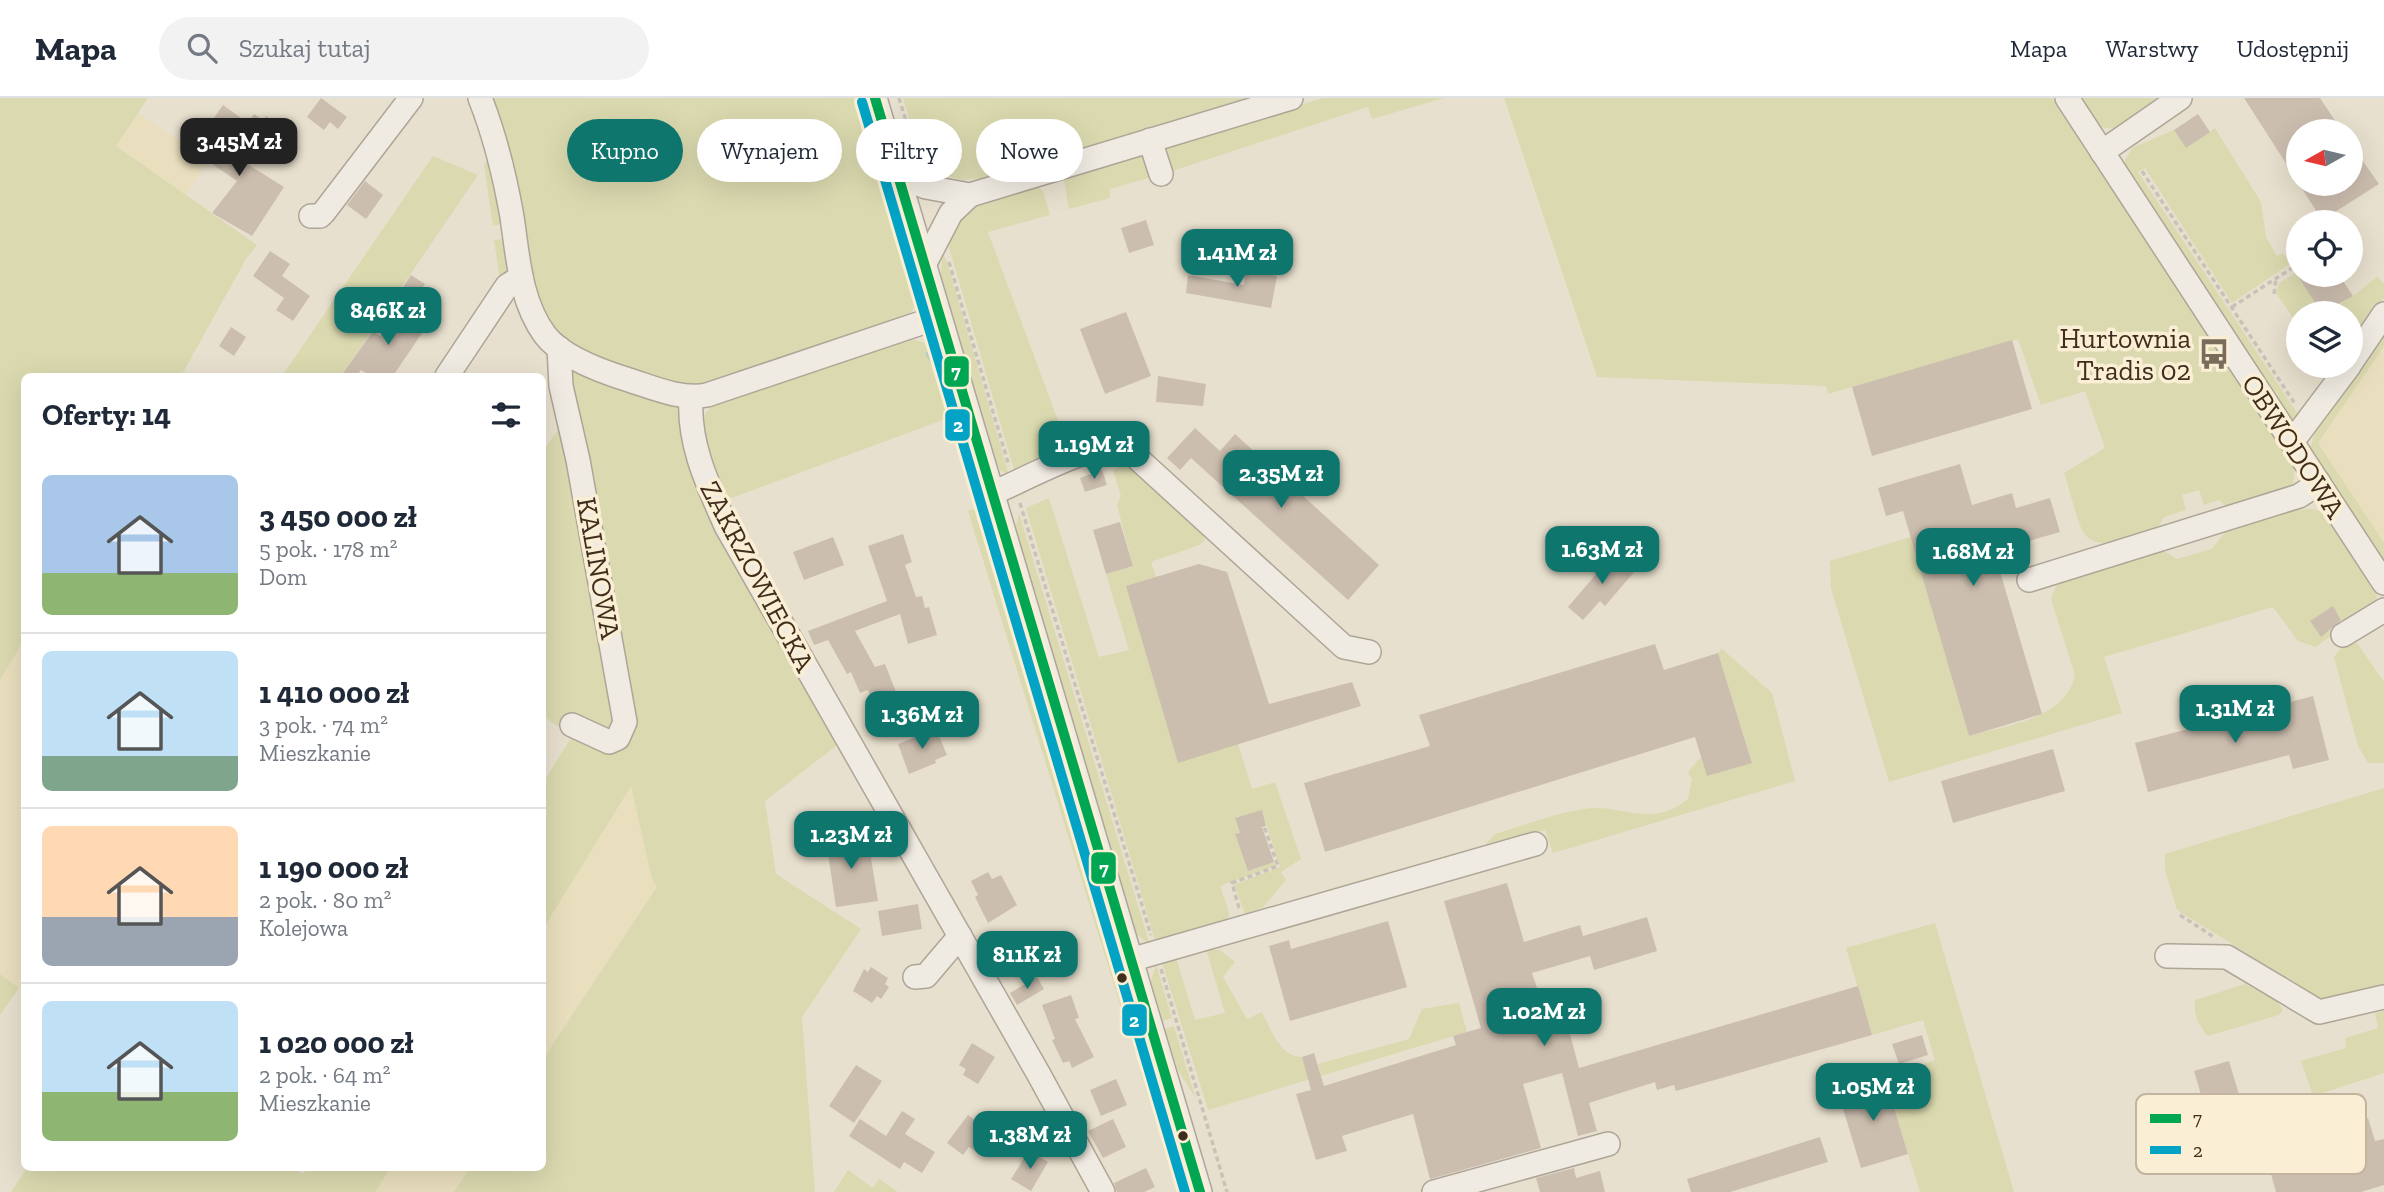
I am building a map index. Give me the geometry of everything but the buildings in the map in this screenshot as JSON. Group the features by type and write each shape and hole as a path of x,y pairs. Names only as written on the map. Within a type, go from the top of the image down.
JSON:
{"street":[{"path":"311,216 324,212 411,98"},
{"path":"480,98 500,160 521,277 535,316 546,335 559,348 620,377 691,398 939,317"},
{"path":"875,98 881,119"},
{"path":"924,265 939,230 951,213 970,195 1291,98"},
{"name":"OBWODOWA","path":"2067,98 2384,583"},
{"path":"2102,152 2180,98"},
{"path":"1150,140 1161,174"},
{"path":"900,182 1200,1192"},
{"path":"913,182 970,195"},
{"path":"449,373 507,286 521,277"},
{"path":"2363,346 2384,314"},
{"name":"KALINOWA","path":"559,348 561,386 581,473 625,722 618,738 609,742 572,725"},
{"path":"2292,442 2307,422 2317,391 2334,378"},
{"name":"ZAKRZOWIECKA","path":"691,398 690,424 696,449 726,526 1103,1192"},
{"path":"991,494 1072,458 1107,446 1124,446 1344,647 1368,652"},
{"path":"2029,580 2299,496 2319,483"},
{"path":"2343,635 2384,610"},
{"path":"1130,960 1535,844"},
{"path":"915,977 926,976 960,936"},
{"path":"2167,956 2227,957 2319,1012 2384,997"},
{"path":"1434,1192 1608,1144"}],"path":[{"path":"899,98 926,187"},
{"path":"2142,172 2307,422"},
{"path":"939,230 1227,1192"},
{"path":"2232,307 2286,272"},
{"path":"2274,294 2276,279"},
{"path":"1245,927 1232,883 1278,866 1264,826"}],"shaded area":[{"path":"138,113 209,161 185,195 116,146"},
{"path":"2384,346 2384,543 2318,443"},
{"path":"21,645 21,989 0,974 0,680"},
{"path":"631,785 652,879 657,887 546,1054 546,924"},
{"path":"388,1171 467,1171 454,1192 375,1192"}],"green space":[{"path":"0,98 148,98 116,146 257,245 246,259 183,373 21,373 21,645 0,680"},
{"path":"491,98 862,98 868,119 856,119 856,182 888,182 914,269 917,285 915,305 901,321 706,386 670,385 621,370 570,345 557,335 543,316 525,254 512,160"},
{"path":"903,98 1260,98 1083,150 1083,119 976,119 976,179 963,180 962,119 909,119"},
{"path":"1323,98 1444,98 1372,119 1368,107 1169,172 1164,149 1169,146"},
{"path":"1504,98 2052,98 2295,464 2293,484 2281,493 2278,489 2226,506 2219,500 2204,505 2199,490 2182,495 2186,510 2164,517 2154,534 2110,543 2088,538 2077,516 2064,473 2105,448 2085,391 2041,405 2018,339 1828,394 1826,386 1597,377"},
{"path":"2077,98 2162,98 2120,129 2098,127"},
{"path":"2215,128 2261,202 2266,237 2277,256 2283,253 2286,258 2286,267 2232,303 2145,168 2138,172 2301,419 2290,421 2123,164 2132,148 2174,130 2186,148"},
{"path":"1137,153 1143,155 1155,176 1110,189 1110,198 1069,209 1064,182 1083,182 1083,173"},
{"path":"433,156 478,175 343,373 284,373"},
{"path":"491,159 502,224 493,226 484,165"},
{"path":"1024,188 1039,188 1043,191 1050,215 988,232 1069,450 1015,473 946,237 962,213"},
{"path":"504,239 512,272 501,289 494,240"},
{"path":"942,253 947,262 1009,475 1001,471 996,463 941,277"},
{"path":"2377,277 2384,283 2384,298 2363,330 2363,301 2345,301"},
{"path":"2286,279 2286,287 2305,287 2314,301 2286,301 2286,308 2276,293 2279,283"},
{"path":"2384,321 2384,346 2363,377 2363,355"},
{"path":"910,339 932,348 939,357 945,367 959,414 726,500 702,446 702,418 713,404"},
{"path":"567,365 671,400 841,742 765,801 776,874 861,929 802,1017 815,1192 454,1192 467,1171 546,1171 546,1054 657,887 652,879 631,786 546,924 546,778 572,736 623,739"},
{"path":"2349,378 2362,378 2318,443 2384,543 2384,565 2310,450 2314,434"},
{"path":"562,424 617,697 614,734 562,729 546,718 546,447"},
{"path":"1131,467 1205,532 1204,541 1199,545 1151,562 1156,577 1128,592 1178,762 1238,744 1252,789 1275,782 1301,859 1281,872 1286,880 1263,907 1245,914 1234,885 1280,867 1262,811 1235,818 1240,833 1235,835 1248,871 1274,862 1275,866 1220,886 1229,912 1228,922 1156,943 1026,508 1049,498 1099,657 1129,650 1106,574 1133,566 1117,505 1121,496 1113,470"},
{"path":"985,504 1108,913 1103,916 1140,1037 1143,1036 1146,1046 1135,1053 968,511"},
{"path":"2313,509 2325,513 2377,589 2376,602 2316,647 2298,641 2273,607 2104,657 2122,713 1889,782 1831,588 1830,561 1911,537 1969,736 2032,718 2059,702 2069,690 2075,675 2051,599 2057,584 2160,549 2177,559 2212,549 2227,530 2292,510","holes":["2333,607 2343,622 2320,636 2310,621"]},
{"path":"1019,513 1150,945 1136,934 1015,529"},
{"path":"2357,643 2384,682 2384,763 2368,763 2358,746 2334,657 2342,647"},
{"path":"1722,649 1772,693 1795,781 1553,853 1545,830 1324,895 1326,890 1485,845 1495,834 1562,813 1598,808 1661,813 1688,799 1692,780 1688,772 1701,757 1707,776 1752,762 1718,653"},
{"path":"2384,788 2384,985 2333,1000 2323,1000 2177,910 2165,870 2165,854"},
{"path":"1935,923 2014,1192 1920,1192 1885,1078 1935,1060 1923,1020 1872,1035 1846,948"},
{"path":"1206,949 1220,950 1235,962 1223,977 1247,1019 1262,1012 1282,1047 1294,1056 1302,1057 1308,1077 1321,1074 1318,1064 1409,1039 1422,1009 1459,1003 1467,1032 1208,1110 1162,962 1176,958 1195,1020 1225,1013"},
{"path":"1156,964 1172,1018 1163,1021 1151,981"},
{"path":"0,974 19,988 0,1015"},
{"path":"2245,984 2277,1001 2283,1010 2279,1015 2208,1036 2197,1020 2195,1000"},
{"path":"2384,1011 2384,1073 2312,1094 2301,1061 2346,1048 2345,1038 2378,1028 2375,1013"},
{"path":"1174,1026 1196,1099 1178,1070 1164,1029"},
{"path":"1152,1066 1171,1125 1158,1129 1140,1071"},
{"path":"1173,1139 1191,1192 1178,1192 1161,1142"},
{"path":"848,1170 873,1188 879,1179 898,1192 834,1192"},
{"path":"25,1171 298,1171 303,1174 305,1171 388,1171 375,1192 11,1192"}],"waterway":[{"path":"928,354 938,368 972,487"},
{"path":"978,507 1141,1051"},
{"path":"1146,1068 1164,1127"},
{"path":"1170,1147 1184,1192"}],"transit line":[{"name":"7","path":"875,98 1200,1192"},
{"name":"2","path":"862,102 1185,1192"}],"place":[{"name":"Hurtownia Tradis 02","path":"2214,354"}]}
